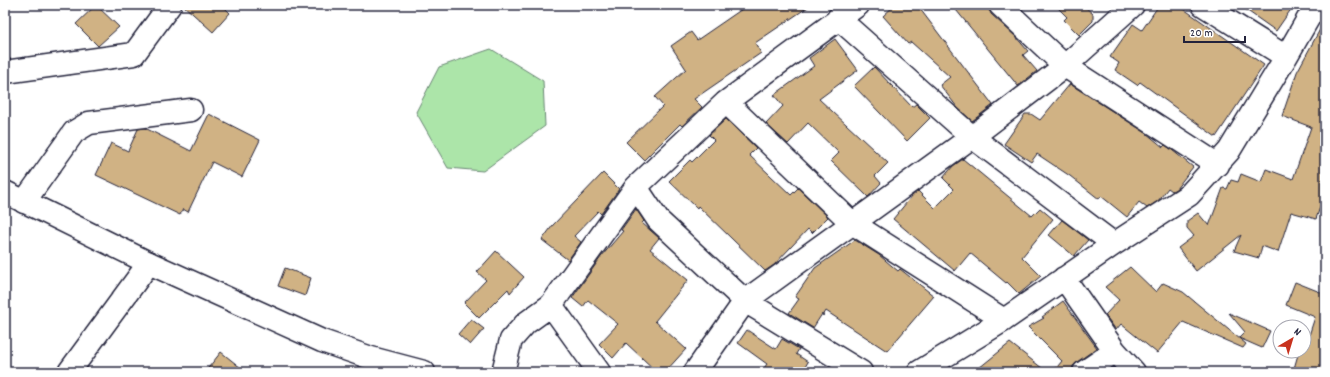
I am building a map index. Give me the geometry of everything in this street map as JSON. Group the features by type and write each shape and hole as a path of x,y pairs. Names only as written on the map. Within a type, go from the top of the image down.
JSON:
{"street":[{"path":"5,72 134,54 170,5"},
{"path":"503,372 511,340 526,323 551,305 636,187 726,102 838,18 858,5"},
{"path":"1000,5 1065,66 1218,165"},
{"path":"694,372 744,301 972,137 1065,66 1133,5"},
{"path":"1203,5 1286,57"},
{"path":"919,372 1004,320 1114,244 1189,195 1218,165 1229,150 1316,5"},
{"path":"838,18 972,137 1114,244"},
{"path":"726,102 852,223 1004,320"},
{"path":"191,110 89,123 74,132 12,199 322,341 371,358 424,372"},
{"path":"636,187 658,220 744,301 860,372"},
{"path":"70,372 149,263"},
{"path":"1064,278 1115,351 1134,372"},
{"path":"551,305 599,372"},
{"path":"1084,372 1115,351"}],"green space":[{"path":"491,49 543,81 545,126 483,171 448,168 416,112 439,67"}],"building":[{"path":"96,5 119,27 98,46 76,24"},
{"path":"183,5 222,5 230,13 213,32"},
{"path":"748,5 811,5 755,43 761,53 694,99 702,107 682,126 680,124 644,160 626,142 663,106 655,97 686,69 671,46 691,32 697,40"},
{"path":"895,5 917,5 993,105 972,121 957,107 940,85 950,77 911,42 908,44 883,16"},
{"path":"952,5 988,5 991,14 1015,36 1028,51 1023,55 1037,71 1018,86"},
{"path":"1055,5 1083,5 1093,14 1093,21 1079,35 1064,20 1067,17"},
{"path":"1159,5 1178,5 1264,65 1216,137 1140,82 1137,85 1115,70 1119,63 1110,57 1133,24 1142,30"},
{"path":"1239,5 1294,5 1276,31"},
{"path":"1325,20 1325,202 1322,201 1316,219 1291,212 1278,252 1262,246 1259,258 1234,251 1241,235 1196,271 1178,248 1194,236 1187,228 1187,221 1198,213 1209,226 1223,188 1227,189 1231,180 1238,182 1241,174 1261,182 1266,169 1293,179 1311,127 1282,116 1297,72"},
{"path":"835,39 858,70 819,99 888,163 875,176 881,183 868,197 831,161 839,153 808,123 788,144 766,124 783,106 774,95 814,66 809,58"},
{"path":"874,67 912,107 916,104 930,118 907,141 854,86"},
{"path":"1070,84 1146,133 1163,147 1165,145 1193,167 1176,189 1172,191 1168,188 1158,201 1147,208 1139,202 1127,217 1101,196 1099,199 1070,176 1037,154 1031,162 1004,144 1025,114 1031,114 1040,120"},
{"path":"209,114 260,140 242,177 212,162 188,212 183,209 180,215 96,175 111,143 128,151 138,129 145,128 191,151"},
{"path":"726,119 756,148 749,155 791,195 798,188 828,217 812,233 808,229 774,265 765,271 698,206 697,208 669,181 690,160 692,162 714,140 709,135"},
{"path":"963,159 1032,216 1040,208 1053,219 1022,257 1041,276 1019,294 1007,282 1006,283 970,253 955,271 893,219 918,191 935,208 954,189 943,178 953,166"},
{"path":"603,173 619,189 601,214 598,211 574,236 581,242 568,260 542,240 553,225"},
{"path":"636,209 644,221 642,223 659,238 650,249 688,280 655,321 686,349 665,372 657,372 626,343 613,358 599,344 618,324 588,300 583,307 572,298 601,257 623,231 621,230"},
{"path":"1062,220 1088,240 1074,256 1049,235"},
{"path":"855,240 879,255 898,271 900,269 934,296 887,351 826,311 823,316 822,314 813,328 789,313 799,299 795,297 815,268"},
{"path":"496,251 524,277 510,293 508,289 479,318 464,303 486,280 477,272"},
{"path":"1130,267 1156,292 1163,283 1183,292 1246,344 1243,348 1183,322 1157,353 1121,324 1116,330 1105,315 1119,300 1105,287"},
{"path":"285,268 311,278 305,296 278,286"},
{"path":"1295,282 1325,294 1325,372 1293,372 1297,359 1312,359 1312,326 1315,317 1286,305"},
{"path":"1063,301 1097,348 1077,362 1073,366 1072,372 1053,372 1062,361 1028,327 1044,318 1042,317"},
{"path":"1229,313 1270,331 1262,348 1239,338 1245,332"},
{"path":"471,319 484,329 470,345 458,334"},
{"path":"747,330 776,349 782,339 799,349 796,354 808,362 802,372 761,372 767,364 738,343"},
{"path":"1010,343 1047,372 974,372"},
{"path":"221,352 246,372 205,372"}]}
